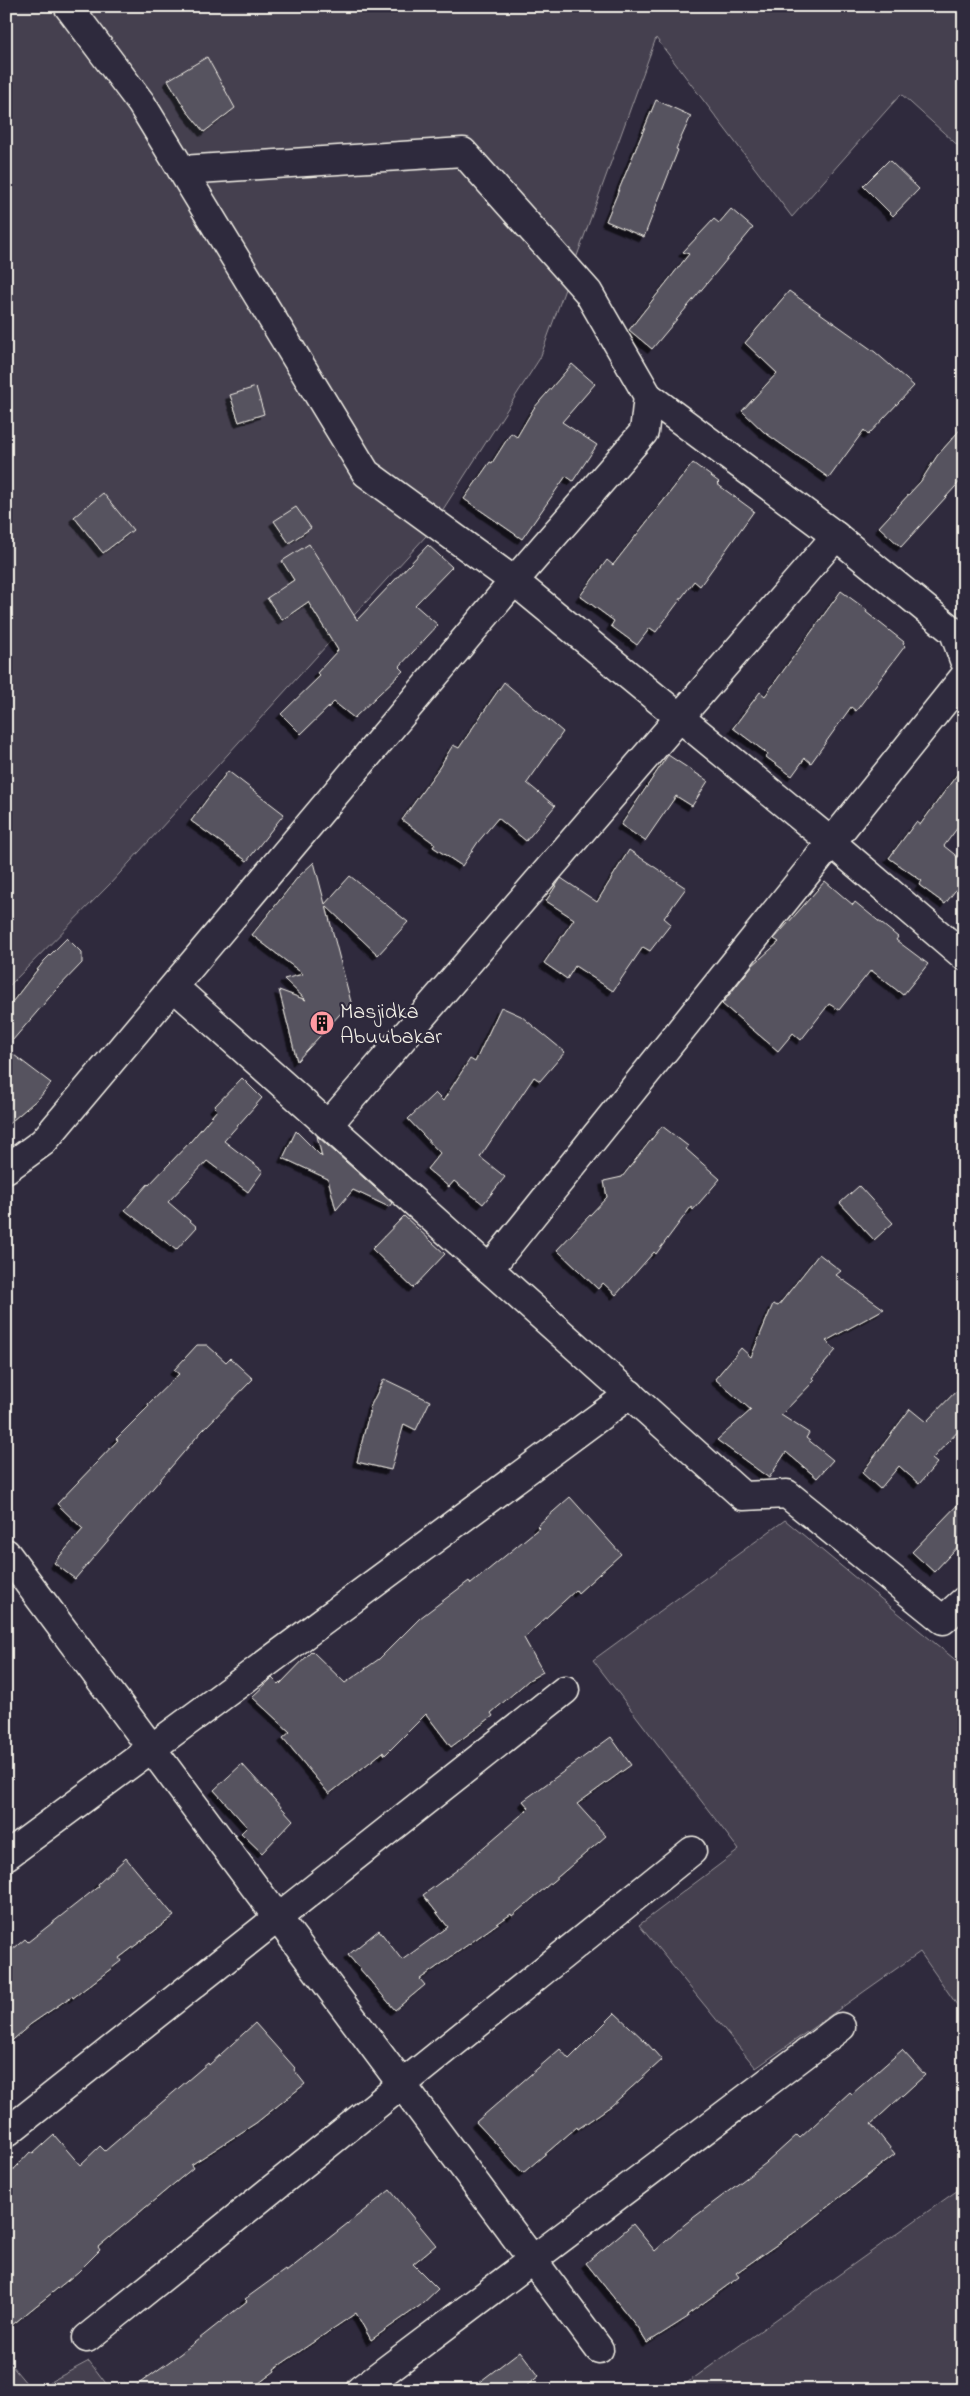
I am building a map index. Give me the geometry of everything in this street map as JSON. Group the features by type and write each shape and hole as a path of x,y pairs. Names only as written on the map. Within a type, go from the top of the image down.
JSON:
{"street":[{"path":"68,6 141,103 366,473 514,581 831,842 964,956"},
{"path":"182,170 463,152 588,292 648,396 836,536 954,632 964,660"},
{"path":"6,1169 44,1142 514,581 644,432 648,396"},
{"path":"328,1124 836,536"},
{"path":"489,1269 964,677"},
{"path":"174,987 743,1496 787,1494 942,1620 964,1601"},
{"path":"6,1856 630,1394"},
{"path":"6,1553 600,2349"},
{"path":"6,2133 565,1690"},
{"path":"87,2338 692,1851"},
{"path":"360,2390 841,2027"}],"shaded area":[{"path":"6,6 964,6 964,151 901,94 792,217 656,38 540,358 426,536 110,884 6,989"},
{"path":"785,1520 964,1667 964,2015 920,1952 756,2068 639,1925 739,1850 593,1660"},
{"path":"964,2186 964,2390 677,2390 948,2197"},
{"path":"6,2359 32,2390 6,2390"},
{"path":"89,2361 111,2390 35,2390"}],"building":[{"path":"207,57 235,108 204,132 186,110 168,80"},
{"path":"656,100 691,116 676,149 678,150 644,237 606,221"},
{"path":"889,160 919,189 893,216 863,186"},
{"path":"731,209 753,228 652,349 629,330 689,254 683,252 714,219 719,223"},
{"path":"789,291 875,352 914,386 868,435 864,430 829,478 764,432 742,411 777,373 745,343"},
{"path":"572,364 595,384 562,422 597,445 573,481 566,476 522,539 464,499 490,462 492,463 511,433 517,437 534,408"},
{"path":"256,387 264,414 239,422 230,395"},
{"path":"964,425 964,477 901,547 879,527 921,481 937,456"},
{"path":"693,463 719,482 717,484 754,511 700,586 694,581 656,632 650,628 637,645 611,626 614,621 580,596 607,560 613,565"},
{"path":"103,493 133,530 103,553 74,517"},
{"path":"296,507 311,528 289,543 274,521"},
{"path":"309,544 357,620 428,545 452,567 415,605 438,625 399,667 403,671 354,718 334,702 301,734 281,714 320,676 317,673 338,650 308,602 282,620 267,598 294,580 282,561"},
{"path":"841,591 867,610 866,612 904,642 905,646 856,711 851,707 811,763 805,758 792,776 766,757 768,754 733,728 760,692 765,696"},
{"path":"504,682 563,732 527,783 555,806 526,841 498,818 478,842 462,866 433,847 435,844 402,820 453,745 459,748"},
{"path":"668,755 708,781 692,806 676,796 645,841 621,825"},
{"path":"964,765 964,819 944,846 964,862 964,879 945,904 919,885 922,881 889,858 916,822 920,825"},
{"path":"228,771 284,814 247,861 191,821"},
{"path":"629,850 686,888 664,918 671,924 650,951 643,947 613,991 575,966 567,979 544,963 574,919 546,901 561,878 597,902"},
{"path":"314,862 325,904 350,876 408,922 378,955 326,906 351,1002 297,1061 279,990 306,1000 284,979 303,974 252,935 298,877"},
{"path":"825,881 853,905 855,902 898,937 896,940 928,964 903,995 871,970 839,1010 829,1004 801,1040 793,1033 778,1051 722,1004 752,966 779,942 774,939"},
{"path":"67,938 82,953 82,963 6,1048 6,1010 44,961"},
{"path":"501,1007 521,1016 565,1052 540,1081 534,1077 480,1157 505,1177 483,1204 454,1181 449,1187 427,1169 440,1153 408,1119 435,1093 443,1101 470,1059 475,1062"},
{"path":"6,1049 51,1083 40,1097 6,1126"},
{"path":"242,1078 262,1098 224,1141 263,1171 248,1192 207,1161 168,1202 197,1227 176,1250 125,1210 191,1141 217,1110 214,1107"},
{"path":"662,1126 688,1146 686,1149 720,1179 693,1210 691,1207 656,1254 654,1252 616,1295 603,1283 598,1289 557,1250 607,1197 604,1181 622,1177"},
{"path":"296,1131 322,1157 317,1136 392,1203 389,1207 353,1190 336,1210 328,1179 283,1158"},
{"path":"859,1186 893,1223 874,1240 840,1203"},
{"path":"404,1216 445,1254 413,1288 372,1249"},
{"path":"819,1254 841,1271 836,1275 884,1309 826,1341 836,1350 812,1378 815,1380 781,1415 809,1433 806,1438 833,1460 817,1478 786,1452 769,1478 717,1440 751,1410 715,1379 741,1348 751,1357 773,1304 778,1306"},
{"path":"197,1345 207,1345 226,1362 230,1358 253,1379 201,1432 75,1579 54,1563 83,1529 57,1504 149,1406 148,1404 179,1374 174,1370"},
{"path":"384,1379 430,1401 416,1430 404,1424 391,1470 357,1462 371,1405"},
{"path":"964,1383 964,1425 932,1459 937,1463 919,1484 899,1466 880,1489 862,1473 910,1409 926,1422"},
{"path":"570,1497 621,1554 578,1593 576,1590 524,1638 543,1672 529,1680 491,1713 493,1716 451,1747 426,1714 385,1755 383,1752 329,1794 283,1738 290,1732 252,1697 272,1678 279,1685 312,1651 345,1683 379,1659 420,1618 469,1581 471,1584 539,1528 537,1526"},
{"path":"964,1498 964,1540 934,1572 912,1552"},
{"path":"611,1737 631,1765 577,1804 606,1836 512,1916 511,1914 420,1979 425,1985 395,2010 348,1955 379,1930 402,1960 448,1927 423,1895 457,1870 527,1810 529,1808 523,1801"},
{"path":"242,1764 293,1820 262,1853 241,1833 247,1827 214,1790"},
{"path":"126,1858 174,1916 119,1958 121,1961 73,1998 72,1996 31,2024 6,2046 6,1955 25,1939 28,1942 99,1886 98,1884"},
{"path":"615,2013 662,2060 611,2106 578,2129 577,2127 523,2173 476,2122 560,2049 569,2059"},
{"path":"255,2023 295,2068 294,2070 305,2084 256,2123 191,2165 193,2168 98,2247 100,2250 78,2272 6,2330 6,2178 30,2152 33,2154 54,2135 80,2165 100,2146 105,2151 208,2063 209,2065"},
{"path":"902,2050 925,2075 871,2124 895,2154 798,2230 736,2273 739,2277 687,2315 688,2317 647,2343 637,2327 586,2263 633,2224 655,2251 685,2224 766,2163 797,2135 800,2138 850,2092 852,2094"},
{"path":"390,2190 436,2245 413,2264 438,2289 421,2305 371,2340 356,2313 274,2369 275,2371 250,2390 130,2390 180,2354 247,2301 245,2299 285,2270 286,2272"},
{"path":"520,2351 539,2376 521,2390 469,2390"}],"place":[{"name":"Masjidka Abuubakar","path":"322,1023"}]}
